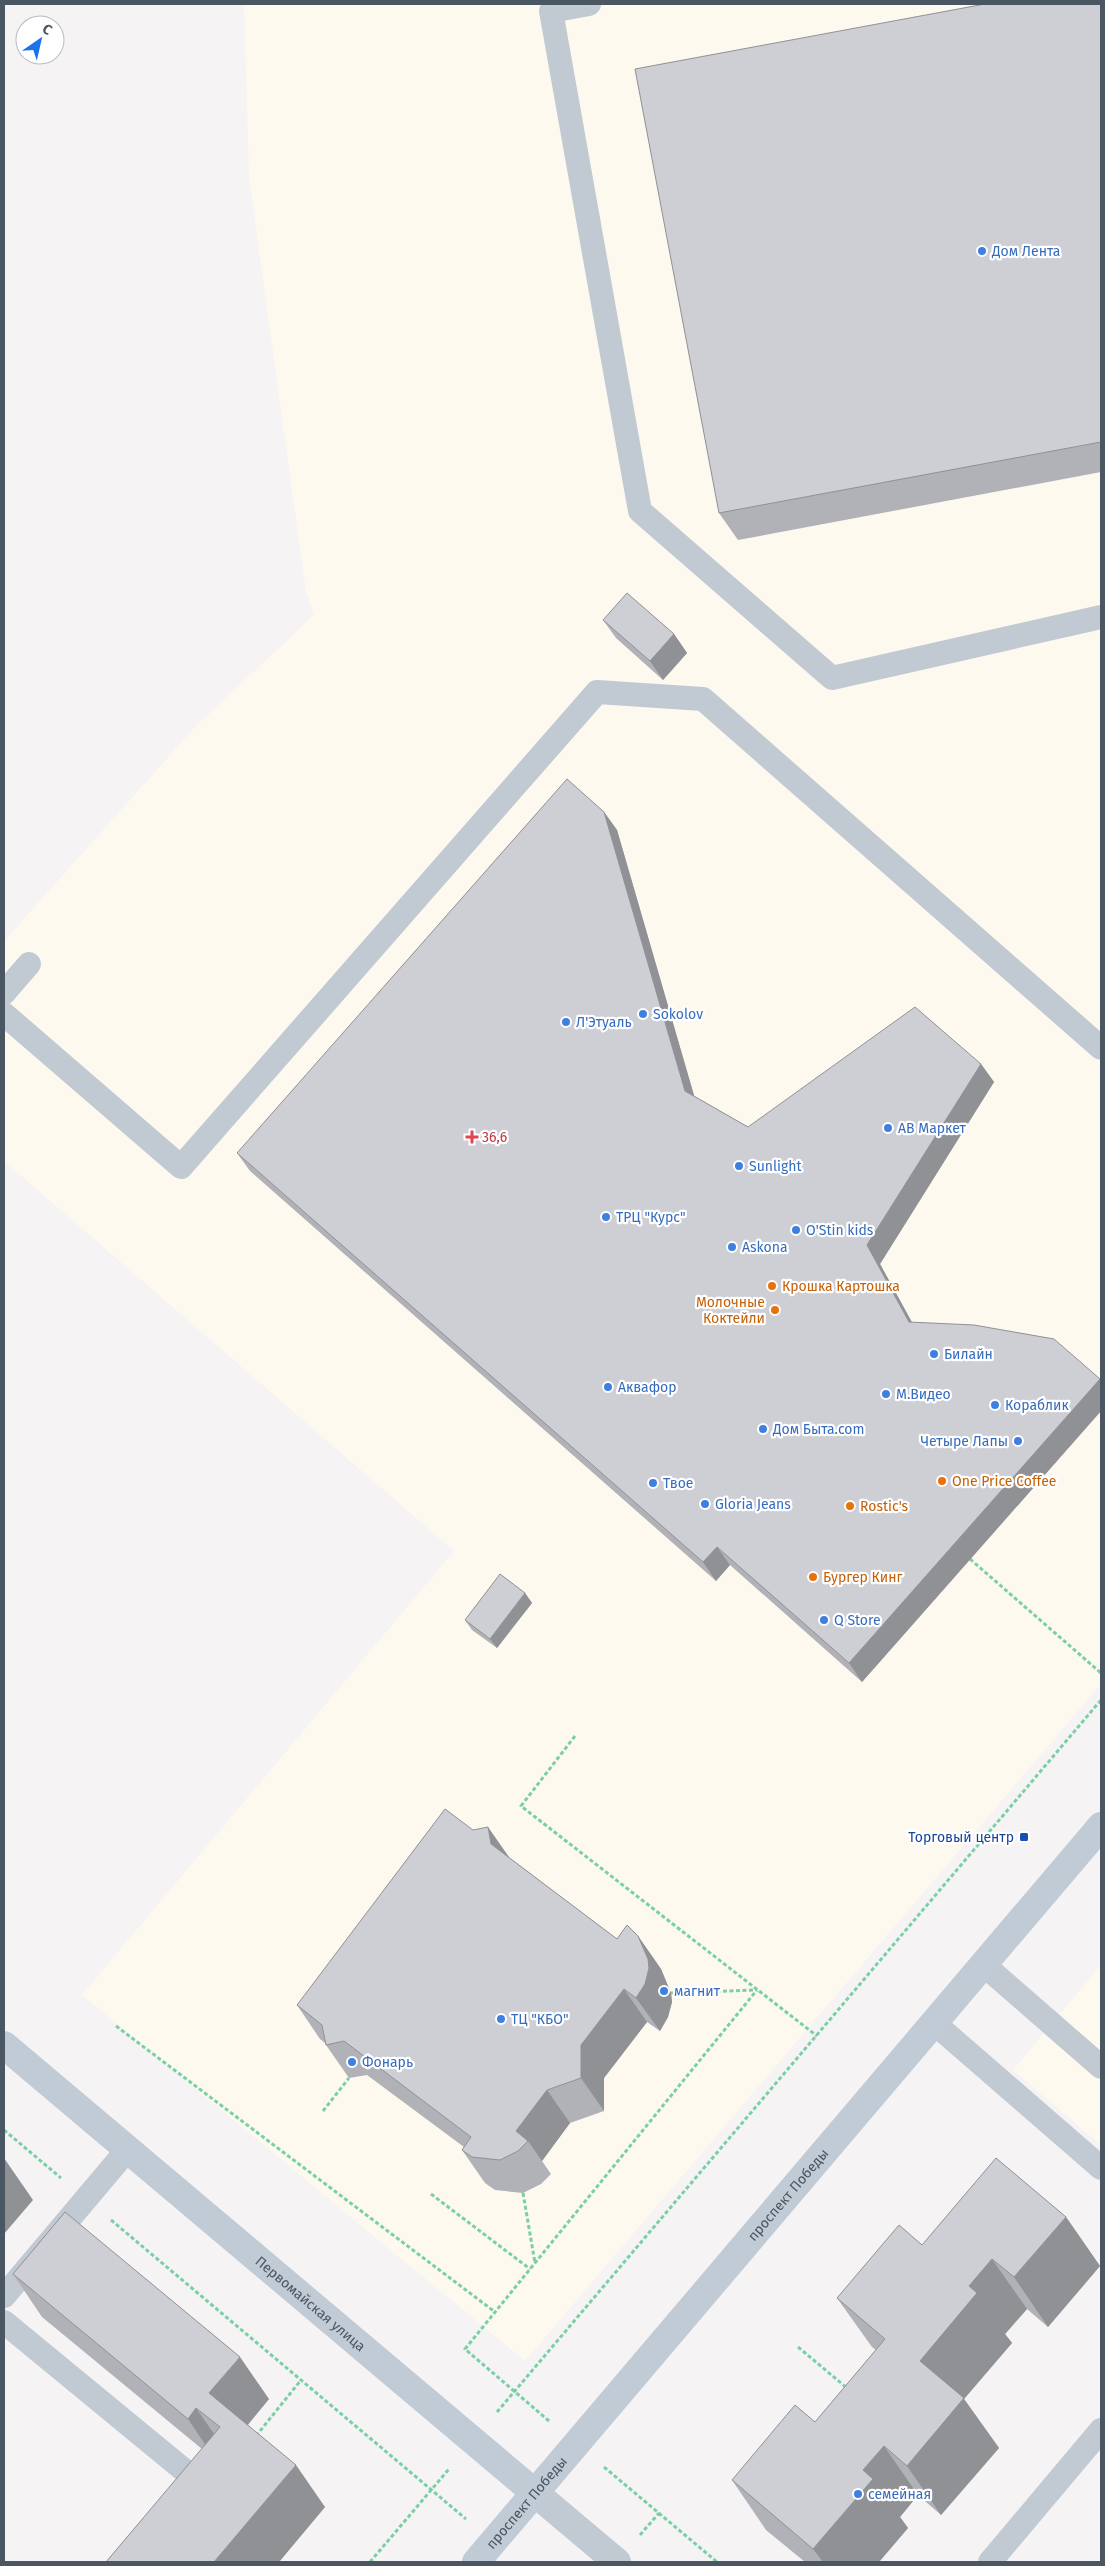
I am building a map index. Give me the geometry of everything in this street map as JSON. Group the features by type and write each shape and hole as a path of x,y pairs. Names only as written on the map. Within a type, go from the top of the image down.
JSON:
{"main road":[{"name":"проспект Победы","path":"485,2552 1101,1826"},
{"name":"Первомайская улица","path":"4,2045 535,2493"}],"street":[{"name":"Первомайская улица","path":"535,2493 617,2562"}],"lane":[{"path":"588,4 551,11 640,511 832,678 1101,617"},
{"path":"4,1014 181,1167 597,692 703,699 1101,1048"},
{"path":"4,993 29,964"},
{"path":"984,1965 1101,2066"},
{"path":"934,2023 1101,2168"},
{"path":"4,2296 128,2149"},
{"path":"4,2322 196,2480 172,2509"},
{"path":"990,2562 1101,2430"}],"path":[{"path":"970,1559 1101,1673"},
{"path":"370,2562 1101,1700"},
{"path":"575,1736 521,1806 817,2036"},
{"path":"671,1992 757,1990"},
{"path":"717,2562 464,2349 757,1990"},
{"path":"116,2026 495,2312"},
{"path":"323,2111 349,2078"},
{"path":"4,2130 431,2490 485,2552"},
{"path":"523,2193 535,2263"},
{"path":"431,2194 530,2269"},
{"path":"798,2348 852,2392"},
{"path":"255,2437 301,2380"}],"shaded area":[{"path":"244,4 1101,4 1101,1684 525,2361 82,1995 454,1551 4,1161 4,941 195,727 314,615 306,592 249,177"},
{"path":"1101,1965 1101,2145 1013,2070"}],"building":[{"path":"985,4 1101,4 1101,442 719,513 635,69"},
{"path":"627,593 674,634 650,661 603,620"},
{"name":"ТРЦ \"Курс\"","path":"567,779 604,812 685,1091 748,1127 915,1007 981,1064 867,1245 909,1322 974,1325 1054,1339 1100,1379 849,1663 717,1547 703,1562 237,1153"},
{"path":"500,1574 525,1593 490,1639 465,1620"},
{"name":"ТЦ \"КБО\"","path":"445,1809 473,1830 488,1827 491,1844 617,1939 627,1925 638,1936 648,1959 649,1968 645,1984 636,1998 624,1989 581,2045 581,2078 547,2090 516,2131 528,2141 518,2151 500,2160 472,2157 462,2150 471,2137 344,2041 326,2045 322,2025 297,2005"},
{"path":"996,2158 1066,2217 1014,2277 992,2259 969,2286 977,2293 920,2361 964,2398 907,2466 884,2446 863,2470 873,2479 813,2549 732,2480 795,2405 815,2422 885,2339 837,2298 899,2225 922,2245"},
{"path":"65,2212 240,2357 209,2393 296,2465 214,2562 106,2562 220,2427 196,2408 188,2419 13,2274"}],"place":[{"name":"Дом Лента","path":"982,251"},
{"name":"Sokolov","path":"643,1014"},
{"name":"Л'Этуаль","path":"566,1022"},
{"name":"АВ Маркет","path":"888,1128"},
{"name":"36,6","path":"472,1137"},
{"name":"Sunlight","path":"739,1166"},
{"name":"ТРЦ \"Курс\"","path":"606,1217"},
{"name":"O'Stin kids","path":"796,1230"},
{"name":"Askona","path":"732,1247"},
{"name":"Крошка Картошка","path":"772,1286"},
{"name":"Молочные Коктейли","path":"775,1310"},
{"name":"Билайн","path":"934,1354"},
{"name":"Аквафор","path":"608,1387"},
{"name":"М.Видео","path":"886,1394"},
{"name":"Кораблик","path":"995,1405"},
{"name":"Дом Быта.com","path":"763,1429"},
{"name":"Четыре Лапы","path":"1018,1441"},
{"name":"One Price Coffee","path":"942,1481"},
{"name":"Твое","path":"653,1483"},
{"name":"Gloria Jeans","path":"705,1504"},
{"name":"Rostic's","path":"850,1506"},
{"name":"Бургер Кинг","path":"813,1577"},
{"name":"Q Store","path":"824,1620"},
{"name":"Торговый центр","path":"1024,1837"},
{"name":"магнит","path":"664,1991"},
{"name":"ТЦ \"КБО\"","path":"501,2019"},
{"name":"Фонарь","path":"352,2062"},
{"name":"семейная","path":"858,2494"}]}
